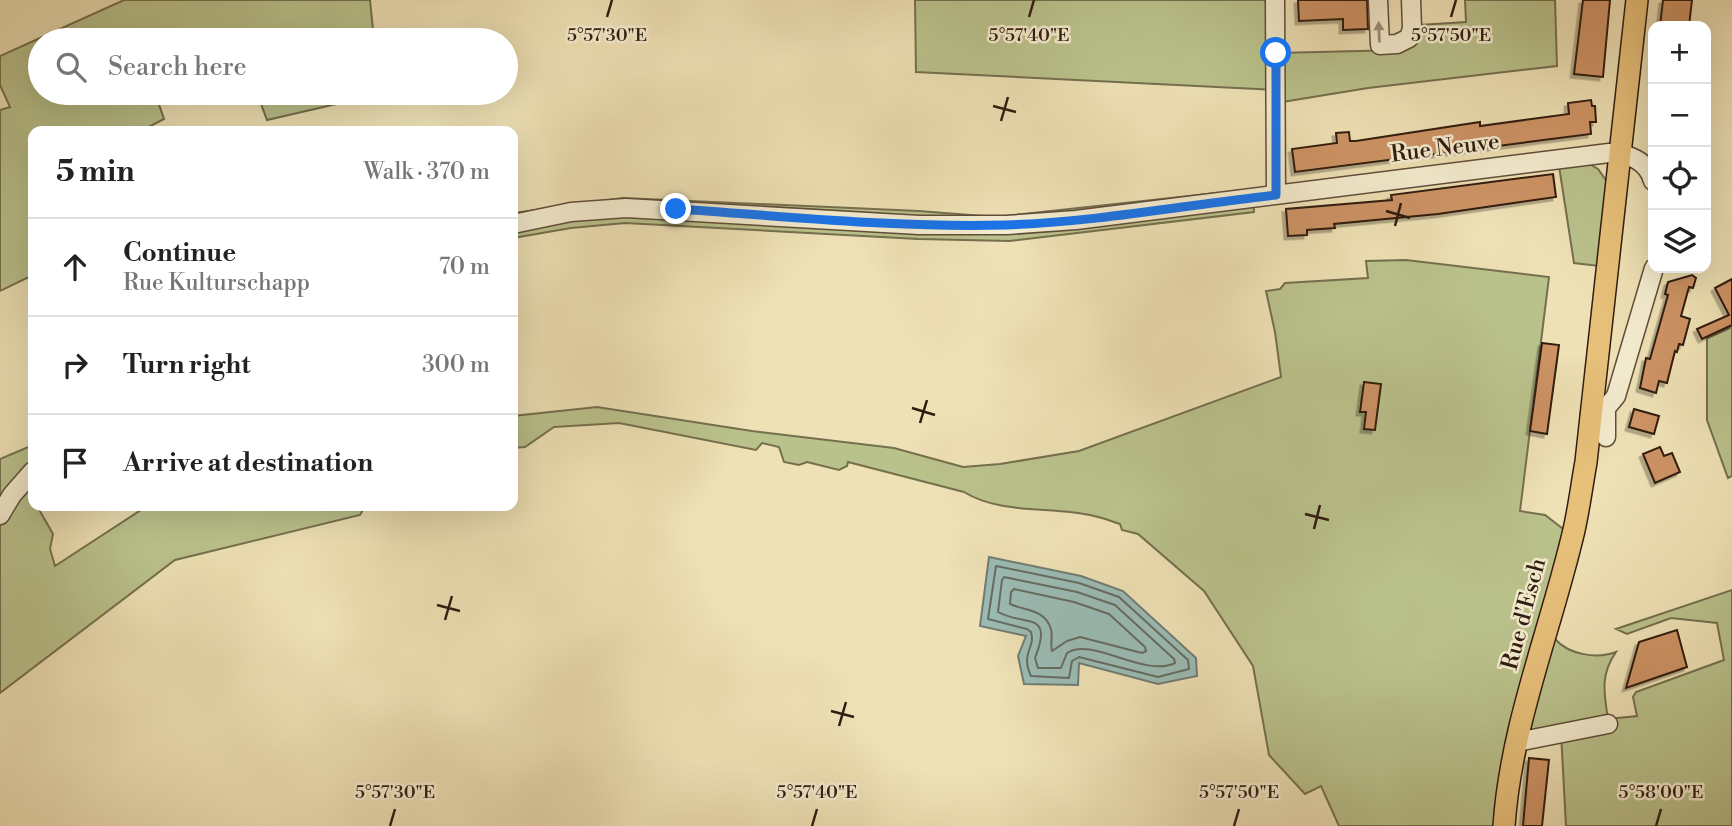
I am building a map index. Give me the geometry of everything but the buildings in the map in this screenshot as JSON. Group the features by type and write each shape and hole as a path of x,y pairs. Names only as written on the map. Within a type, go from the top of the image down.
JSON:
{"main road":[{"name":"Rue d'Esch","path":"1504,826 1505,802 1517,742 1574,532 1598,411 1620,153 1637,0"}],"street":[{"path":"1275,0 1276,195"},
{"path":"1378,0 1380,45 1397,44 1409,38 1412,28 1411,0"},
{"path":"1620,153 1634,157 1648,170"},
{"name":"Rue Neuve","path":"518,223 571,212 626,208 919,225 1007,225 1076,220 1620,153"},
{"name":"Rue d'Esch","path":"1606,438 1598,411 1616,396 1653,273"},
{"path":"0,515 12,495 28,477"},
{"path":"1517,742 1608,723"}],"green space":[{"path":"124,0 370,0 373,28 62,28"},
{"path":"915,0 1275,0 1277,53 1400,50 1419,25 1466,22 1465,0 1555,0 1557,66 1368,88 1276,103 1276,90 916,72"},
{"path":"28,43 28,105 159,105 164,119 151,126 28,126 28,277 0,291 0,110 10,107 0,85 0,56"},
{"path":"261,105 332,105 267,120"},
{"path":"1586,162 1598,169 1608,183 1599,266 1574,263 1559,166"},
{"path":"1253,189 1254,212 1009,241 918,239 625,223 571,228 518,237 518,212 623,198 996,217"},
{"path":"1406,260 1549,277 1520,511 1545,515 1562,528 1584,534 1555,639 1568,649 1584,654 1616,652 1605,676 1608,719 1637,716 1633,697 1636,692 1724,660 1717,623 1671,618 1627,634 1616,629 1732,590 1732,826 1566,826 1561,733 1517,742 1504,826 1339,826 1321,786 1305,794 1269,755 1253,666 1204,591 1138,534 1122,530 1120,524 1078,513 994,504 964,492 848,462 847,466 839,470 807,462 799,465 784,462 779,447 762,443 756,450 619,423 554,427 525,447 518,448 518,415 597,407 752,431 894,448 963,467 1079,451 1281,377 1266,291 1280,289 1285,283 1368,278 1366,261"},
{"path":"1732,327 1732,476 1728,478 1707,420 1707,338"},
{"path":"28,447 28,511 40,511 53,534 50,549 55,566 139,511 362,511 360,515 175,560 0,693 0,459"}],"water":[{"path":"989,557 1081,576 1123,591 1196,658 1197,676 1158,684 1079,663 1078,685 1024,684 1018,656 1026,636 980,626"}],"route":[{"path":"676,209 919,225 1007,225 1076,220 1276,195 1276,53"}]}
